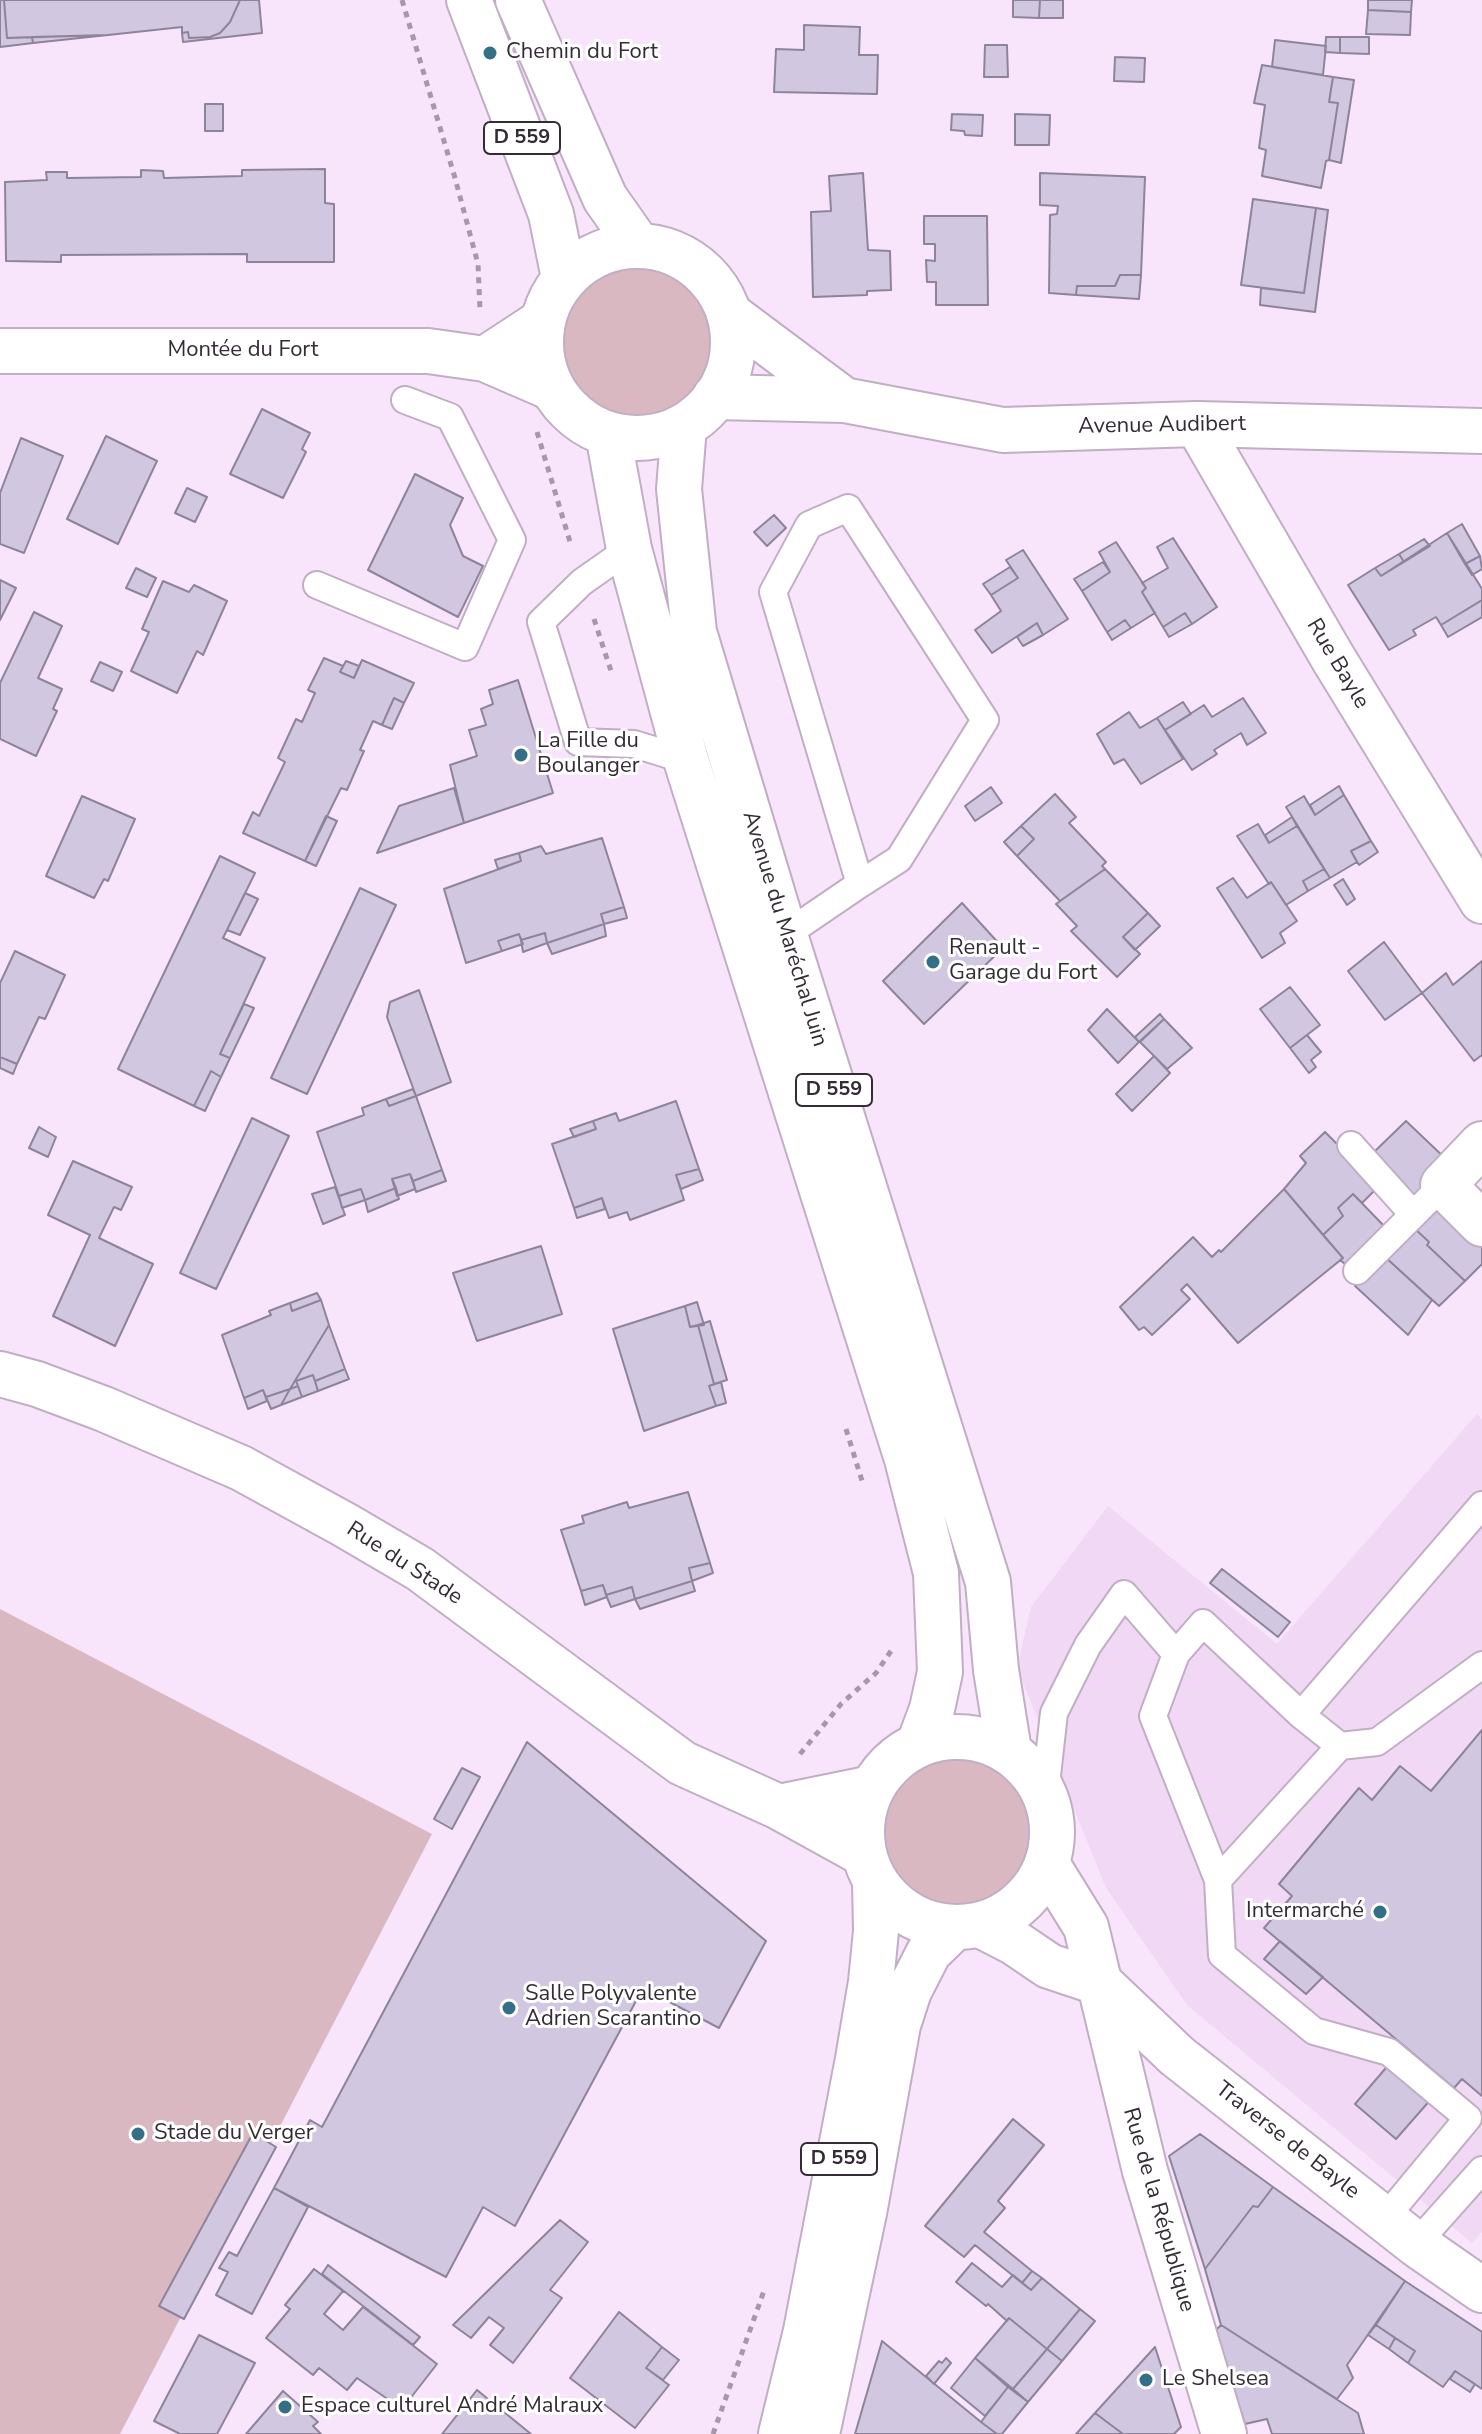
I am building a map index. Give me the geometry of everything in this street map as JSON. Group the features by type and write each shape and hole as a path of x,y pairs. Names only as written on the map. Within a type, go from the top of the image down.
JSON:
{"main road":[{"name":"D 559","path":"469,0 551,214 564,278"},
{"name":"D 559","path":"518,0 605,198 638,245"},
{"path":"638,245 668,250 695,264 716,286 729,314 733,335 732,357 726,378 700,411 660,436 634,438 608,434 586,423 567,408 544,408 541,355 543,321 551,298 564,278 597,254 617,247 638,245"},
{"name":"Avenue Audibert","path":"729,314 844,400"},
{"path":"485,359 543,321"},
{"name":"Montée du Fort","path":"0,351 428,351 485,359 544,408"},
{"name":"Avenue Audibert","path":"700,411 844,400 1003,430 1197,424 1482,431"},
{"name":"Avenue du Maréchal Juin","path":"700,411 679,489 694,632 785,935 988,1582 996,1670 1009,1751"},
{"name":"Rue Bayle","path":"1197,424 1333,658 1482,901"},
{"name":"Avenue du Maréchal Juin","path":"608,434 629,549 686,760 907,1459 936,1573 940,1672 932,1709 919,1744"},
{"path":"1482,1144 1428,1199 1482,1224"},
{"name":"Rue du Stade","path":"0,1374 104,1409 241,1468 345,1525 420,1569 682,1763 779,1807 869,1867"},
{"path":"949,1736 980,1738 1009,1751 1030,1769 1045,1793 1052,1828 1047,1864 1037,1884 1023,1901 1005,1914 967,1926 928,1923 907,1914 888,1899 869,1867 862,1832 864,1809 872,1788 892,1762 919,1744 949,1736"},
{"path":"779,1807 872,1788"},
{"path":"1047,1864 1086,1927 1100,1983"},
{"name":"D 559","path":"781,2434 806,2331 871,1982 876,1931 869,1867"},
{"name":"D 559","path":"817,2434 864,2213 898,2025 909,1991 929,1952 967,1926"},
{"name":"Traverse de Bayle","path":"967,1926 1015,1943 1049,1966 1100,1983 1177,2056 1401,2231 1482,2290"},
{"name":"Rue de la République","path":"1100,1983 1145,2171 1224,2434"}],"lane":[{"path":"317,585 465,647 512,540 450,417 405,400"},
{"path":"785,935 899,859 985,720 848,508 809,525 773,592 860,884"},
{"path":"629,549 582,582 541,622 578,742 634,744 686,760"},
{"path":"1351,1145 1428,1199 1357,1271"},
{"path":"1301,1715 1482,1505"},
{"path":"1045,1793 1054,1713 1088,1645 1124,1594 1176,1654"},
{"path":"1340,1746 1301,1715 1203,1623 1176,1654 1153,1716 1218,1880 1222,1955 1314,2031 1389,2052 1468,2118 1401,2231"},
{"path":"1218,1880 1340,1746 1377,1742 1482,1665"},
{"path":"1401,2231 1482,2170"}],"path":[{"path":"402,0 478,264 480,312"},
{"path":"544,408 582,582 634,744"},
{"path":"844,1423 867,1498"},
{"path":"792,1764 841,1704 876,1673 895,1645"},
{"path":"713,2434 763,2293"}],"shaded area":[{"path":"637,246 674,253 705,274 726,305 733,342 726,379 705,410 674,431 637,438 600,431 569,410 548,379 541,342 548,305 569,274 600,253"},
{"path":"1477,1414 1482,1419 1482,2232 1472,2243 1187,2005 1106,1888 1017,1668 1031,1607 1108,1506 1277,1644"},
{"name":"Stade du Verger","path":"0,1609 432,1834 120,2434 0,2434"},
{"path":"949,1736 980,1738 1009,1751 1030,1769 1045,1793 1051,1816 1052,1840 1047,1864 1037,1884 1023,1901 1005,1914 928,1923 907,1914 888,1899 862,1832 864,1809 872,1788 892,1762 919,1744"}],"building":[{"path":"0,0 4,0 7,38 32,37 33,43 0,47"},
{"path":"4,0 240,0 230,22 220,33 210,37 189,38 188,32 182,33 182,27 108,35 7,38"},
{"path":"240,0 259,0 262,33 183,42 182,33 188,32 189,38 220,33 230,22"},
{"path":"1013,0 1040,0 1039,18 1013,17"},
{"path":"1040,0 1063,0 1063,18 1039,18"},
{"path":"1368,0 1412,0 1411,12 1368,10"},
{"path":"1368,10 1411,12 1410,35 1366,34"},
{"path":"804,25 860,27 859,55 878,55 877,94 774,92 776,49 804,50"},
{"path":"108,35 33,43 32,37"},
{"path":"1326,37 1340,37 1340,53 1325,52"},
{"path":"1340,37 1369,37 1369,54 1340,53"},
{"path":"1275,40 1326,46 1323,75 1272,67"},
{"path":"985,45 1007,45 1008,77 984,77"},
{"path":"1115,57 1145,58 1144,82 1114,81"},
{"path":"1262,65 1333,77 1329,102 1338,103 1321,188 1262,176 1266,150 1259,148 1265,105 1254,103"},
{"path":"1333,77 1354,80 1341,163 1329,160 1338,103 1329,102"},
{"path":"205,104 223,104 223,131 205,131"},
{"path":"952,114 983,115 982,136 951,130"},
{"path":"1015,114 1050,115 1049,145 1015,145"},
{"path":"325,169 325,203 334,204 334,262 247,262 247,254 61,255 61,262 6,261 5,182 47,180 46,172 67,172 67,178 141,177 141,170 163,171 164,178 242,176 242,170"},
{"path":"863,173 868,250 890,251 891,290 867,291 867,295 813,297 811,212 831,211 829,176"},
{"path":"1040,173 1145,177 1141,275 1120,275 1115,286 1077,286 1076,295 1049,293 1050,215 1057,214 1058,206 1040,205"},
{"path":"1253,199 1316,208 1304,293 1241,285"},
{"path":"1316,208 1328,210 1315,312 1260,305 1261,288 1304,293"},
{"path":"924,216 987,216 988,305 936,305 936,282 927,282 926,260 935,261 935,244 924,244"},
{"path":"1120,275 1141,275 1139,299 1076,295 1077,286 1115,286"},
{"path":"262,409 310,433 302,449 306,452 283,498 230,474"},
{"path":"106,436 157,461 118,544 67,519"},
{"path":"21,438 63,456 24,553 0,544 0,493"},
{"path":"415,474 463,498 450,525 463,556 483,566 458,617 368,570"},
{"path":"187,488 207,497 195,522 175,513"},
{"path":"774,515 786,528 767,546 754,532"},
{"path":"1462,524 1480,556 1465,564 1447,533"},
{"path":"1447,533 1482,589 1482,600 1441,625 1436,617 1413,630 1416,635 1389,650 1348,585 1375,568 1381,576"},
{"path":"1173,538 1217,607 1192,624 1185,613 1163,627 1142,592 1146,588 1142,583 1168,568 1157,547"},
{"path":"1424,539 1430,546 1404,562 1399,554"},
{"path":"1116,542 1146,588 1142,592 1155,613 1131,628 1125,620 1107,632 1082,591 1110,572 1099,552"},
{"path":"1023,550 1068,619 1043,635 1037,623 992,653 975,630 1001,611 991,595 1018,578 1006,560"},
{"path":"1399,554 1404,562 1381,576 1375,568"},
{"path":"1480,556 1482,569 1472,575 1465,564"},
{"path":"1103,562 1110,572 1082,591 1074,579"},
{"path":"1010,567 1018,578 991,595 983,584"},
{"path":"136,568 156,578 147,597 126,588"},
{"path":"0,580 16,588 0,620"},
{"path":"163,581 189,592 194,585 227,601 203,655 197,651 177,693 131,671 149,632 142,629"},
{"path":"1482,600 1482,617 1448,637 1441,625"},
{"path":"34,612 62,626 38,678 62,689 53,709 57,711 36,756 0,739 0,683"},
{"path":"1185,613 1192,624 1169,637 1163,627"},
{"path":"1125,620 1131,628 1112,640 1107,632"},
{"path":"1037,623 1043,635 1023,646 1017,637"},
{"path":"324,658 343,666 340,672 354,678 362,660 414,683 404,703 394,698 382,725 373,721 347,790 341,788 305,861 243,833 253,812 259,816 285,762 278,758 296,719 302,722 315,693 308,690"},
{"path":"346,661 359,666 354,678 340,672"},
{"path":"100,662 122,672 113,691 91,681"},
{"path":"518,680 553,793 464,823 450,765 477,756 469,730 486,725 481,709 493,704 489,690"},
{"path":"394,698 404,703 392,729 382,725"},
{"path":"1243,698 1266,733 1247,745 1241,733 1214,750 1217,754 1192,770 1165,730 1204,705 1212,717"},
{"path":"1183,702 1191,714 1165,730 1157,718"},
{"path":"1129,712 1140,728 1157,718 1183,759 1141,784 1124,759 1114,764 1097,734"},
{"path":"1339,786 1344,795 1315,815 1310,805"},
{"path":"991,787 1002,803 975,821 965,806"},
{"path":"454,788 464,823 377,853 399,806"},
{"path":"1055,794 1076,817 1069,823 1106,862 1102,866 1105,869 1060,901 1017,856 1034,839 1021,826"},
{"path":"1344,795 1371,841 1351,851 1357,862 1330,878 1286,807 1304,796 1315,815"},
{"path":"82,796 135,819 108,881 104,879 94,898 46,876"},
{"path":"326,816 337,821 316,866 305,861"},
{"path":"1292,817 1297,826 1269,843 1265,835"},
{"path":"1258,824 1269,843 1297,826 1324,869 1303,881 1308,891 1286,905 1237,836"},
{"path":"1021,826 1034,839 1017,856 1004,842"},
{"path":"602,838 624,907 601,914 604,924 547,943 545,933 521,940 519,934 498,941 502,951 466,963 444,889 521,861 519,853 541,846 546,854"},
{"path":"1371,841 1378,852 1359,865 1351,851"},
{"path":"519,853 521,861 498,869 495,860"},
{"path":"220,856 255,873 223,938 265,958 220,1054 230,1058 221,1077 211,1071 194,1106 118,1069"},
{"path":"1105,869 1148,913 1123,937 1140,954 1117,977 1071,931 1077,926 1056,904"},
{"path":"1324,869 1330,878 1308,891 1303,881"},
{"path":"1233,878 1247,898 1271,882 1297,921 1280,933 1285,943 1262,958 1217,888"},
{"path":"1343,879 1355,899 1347,905 1334,885"},
{"path":"360,888 396,905 307,1094 271,1078"},
{"path":"245,893 258,899 240,935 227,930"},
{"path":"962,903 1003,948 924,1024 883,981"},
{"path":"624,907 627,918 604,924 601,914"},
{"path":"1148,913 1160,926 1135,950 1123,937"},
{"path":"604,924 606,936 552,954 547,943"},
{"path":"545,933 547,943 523,952 521,940"},
{"path":"519,934 523,944 502,951 498,941"},
{"path":"1384,942 1422,993 1385,1020 1348,971"},
{"path":"15,951 65,975 45,1019 39,1017 17,1064 0,1057 0,983"},
{"path":"1482,961 1482,1055 1474,1061 1422,993 1446,973 1453,985"},
{"path":"1290,987 1320,1025 1290,1048 1260,1009"},
{"path":"419,990 451,1082 416,1096 387,1017 390,1002"},
{"path":"244,1004 254,1008 230,1058 220,1054"},
{"path":"1107,1009 1139,1042 1118,1063 1088,1030"},
{"path":"1160,1014 1164,1019 1139,1042 1135,1037"},
{"path":"1164,1019 1192,1048 1167,1069 1140,1042"},
{"path":"1307,1035 1321,1052 1311,1060 1316,1067 1309,1073 1290,1048"},
{"path":"1154,1056 1170,1073 1132,1111 1116,1094"},
{"path":"0,1057 17,1064 13,1074 0,1068"},
{"path":"211,1071 221,1077 205,1111 194,1106"},
{"path":"413,1089 416,1096 389,1106 386,1099"},
{"path":"416,1096 442,1170 413,1181 410,1174 392,1179 396,1188 365,1200 361,1189 339,1196 317,1132 364,1115 362,1108 386,1099 389,1106"},
{"path":"676,1101 699,1169 676,1175 684,1200 630,1220 627,1212 609,1218 602,1198 574,1208 552,1144 596,1129 593,1121 616,1113 619,1121"},
{"path":"252,1118 289,1136 216,1289 180,1273"},
{"path":"593,1121 596,1129 574,1137 570,1129"},
{"path":"1406,1121 1448,1161 1413,1196 1372,1154"},
{"path":"39,1127 56,1137 48,1157 29,1148"},
{"path":"1325,1132 1379,1186 1362,1203 1353,1194 1338,1208 1343,1216 1323,1235 1284,1189 1306,1163 1300,1156"},
{"path":"73,1161 132,1187 121,1210 114,1207 99,1238 153,1264 115,1346 53,1316 90,1235 48,1215"},
{"path":"699,1169 703,1180 681,1189 676,1175"},
{"path":"442,1170 446,1181 416,1192 413,1181"},
{"path":"410,1174 415,1189 397,1196 392,1179"},
{"path":"335,1187 345,1215 323,1224 312,1194"},
{"path":"396,1188 399,1199 368,1212 365,1200"},
{"path":"361,1189 365,1200 342,1208 339,1196"},
{"path":"1284,1189 1343,1258 1238,1343 1187,1284 1181,1290 1190,1299 1152,1335 1144,1327 1139,1330 1120,1307 1193,1237 1212,1257 1219,1250 1221,1252"},
{"path":"1353,1194 1386,1228 1345,1264 1323,1235 1343,1216 1338,1208"},
{"path":"602,1198 605,1209 577,1218 574,1208"},
{"path":"1441,1198 1482,1244 1482,1264 1465,1281 1427,1245 1429,1242 1413,1227"},
{"path":"1413,1227 1429,1242 1427,1245 1465,1281 1439,1306 1384,1256"},
{"path":"541,1246 562,1314 477,1341 453,1273"},
{"path":"1384,1256 1432,1300 1408,1335 1355,1286"},
{"path":"317,1293 321,1300 292,1311 290,1303"},
{"path":"321,1300 329,1325 290,1389 266,1397 263,1390 244,1398 222,1335 271,1315 269,1311 290,1303 292,1311"},
{"path":"697,1302 704,1325 690,1327 685,1306"},
{"path":"685,1306 690,1327 698,1325 714,1384 709,1386 716,1406 644,1431 613,1329"},
{"path":"710,1321 727,1380 714,1384 698,1325"},
{"path":"329,1325 345,1369 315,1381 313,1375 296,1381 298,1386 290,1389"},
{"path":"345,1369 349,1379 318,1391 315,1381"},
{"path":"313,1375 318,1391 302,1397 296,1381"},
{"path":"721,1382 726,1403 716,1406 709,1386"},
{"path":"298,1386 302,1397 281,1405 290,1389"},
{"path":"290,1389 281,1405 271,1409 266,1397"},
{"path":"263,1390 267,1401 248,1409 244,1398"},
{"path":"688,1492 710,1563 689,1568 692,1581 635,1599 632,1587 606,1595 603,1585 581,1591 561,1530 584,1523 582,1516 627,1502 629,1508"},
{"path":"710,1563 713,1573 692,1581 689,1568"},
{"path":"1222,1569 1290,1622 1278,1637 1210,1583"},
{"path":"692,1581 695,1591 640,1609 635,1599"},
{"path":"603,1585 607,1597 585,1605 581,1591"},
{"path":"632,1587 635,1599 611,1607 606,1595"},
{"name":"Intermarché","path":"1482,1730 1482,2096 1462,2079 1454,2088 1264,1928 1292,1896 1279,1884 1359,1788 1372,1800 1400,1766 1431,1791"},
{"name":"Salle Polyvalente Adrien Scarantino","path":"527,1742 766,1941 719,2028 643,1988 515,2226 483,2207 446,2277 274,2188 310,2120 322,2127"},
{"path":"462,1768 480,1777 452,1829 434,1819"},
{"path":"1280,1941 1323,1977 1306,1994 1264,1959"},
{"path":"1391,2062 1432,2098 1396,2139 1355,2104"},
{"path":"1013,2119 1044,2145 998,2201 1005,2208 984,2232 1032,2271 1022,2283 975,2245 964,2257 925,2226"},
{"path":"253,2133 276,2147 184,2319 159,2306"},
{"path":"1200,2134 1273,2187 1258,2207 1253,2206 1205,2269 1169,2156"},
{"path":"1273,2187 1405,2281 1347,2365 1353,2378 1337,2399 1221,2325 1205,2269 1253,2206 1258,2207"},
{"path":"274,2188 308,2207 252,2314 216,2295 228,2272 219,2268 229,2252 237,2256"},
{"path":"560,2220 588,2242 550,2290 562,2298 513,2363 490,2345 504,2328 489,2317 471,2338 453,2325"},
{"path":"972,2263 1002,2287 1013,2275 1031,2290 1042,2278 1080,2309 1047,2349 1009,2318 1007,2321 956,2282"},
{"path":"328,2265 420,2337 413,2345 322,2274"},
{"path":"314,2269 343,2291 324,2314 343,2330 363,2307 437,2364 402,2409 357,2378 347,2390 319,2368 313,2375 266,2338 290,2309 285,2305"},
{"path":"1032,2271 1042,2278 1031,2290 1022,2283"},
{"path":"1405,2281 1482,2332 1482,2389 1455,2371 1443,2387 1408,2363 1415,2351 1376,2325"},
{"path":"1080,2309 1095,2321 1062,2361 1047,2349"},
{"path":"619,2312 662,2347 646,2368 669,2385 635,2428 570,2378"},
{"path":"1009,2318 1047,2349 1013,2389 975,2358"},
{"path":"1221,2325 1358,2413 1364,2434 1272,2434 1267,2419 1245,2424 1215,2331"},
{"path":"1376,2325 1395,2338 1389,2349 1368,2335"},
{"path":"199,2335 255,2363 217,2434 180,2434 154,2421"},
{"path":"1395,2338 1415,2351 1408,2363 1389,2349"},
{"path":"882,2341 981,2422 997,2434 855,2434"},
{"path":"662,2347 679,2360 663,2380 646,2368"},
{"name":"Le Shelsea","path":"1155,2347 1181,2427 1174,2434 1123,2434 1095,2413"},
{"path":"1047,2349 1062,2361 1028,2402 1013,2389"},
{"path":"946,2358 951,2363 934,2384 926,2376 939,2361 942,2363"},
{"path":"975,2358 1008,2387 985,2416 951,2388"},
{"path":"1455,2371 1475,2384 1470,2392 1450,2379"},
{"path":"1008,2387 1028,2402 1002,2434 997,2434 981,2422"},
{"path":"477,2390 531,2434 442,2434"},
{"name":"Espace culturel André Malraux","path":"283,2391 318,2422 313,2426 321,2434 246,2434"},
{"path":"1095,2413 1123,2434 1076,2434"}],"place":[{"name":"Chemin du Fort","path":"490,53"},
{"name":"La Fille du Boulanger","path":"521,755"},
{"name":"Renault - Garage du Fort","path":"933,962"},
{"name":"Intermarché","path":"1380,1912"},
{"name":"Salle Polyvalente Adrien Scarantino","path":"509,2008"},
{"name":"Stade du Verger","path":"138,2134"},
{"name":"Le Shelsea","path":"1146,2380"},
{"name":"Espace culturel André Malraux","path":"285,2407"}]}
